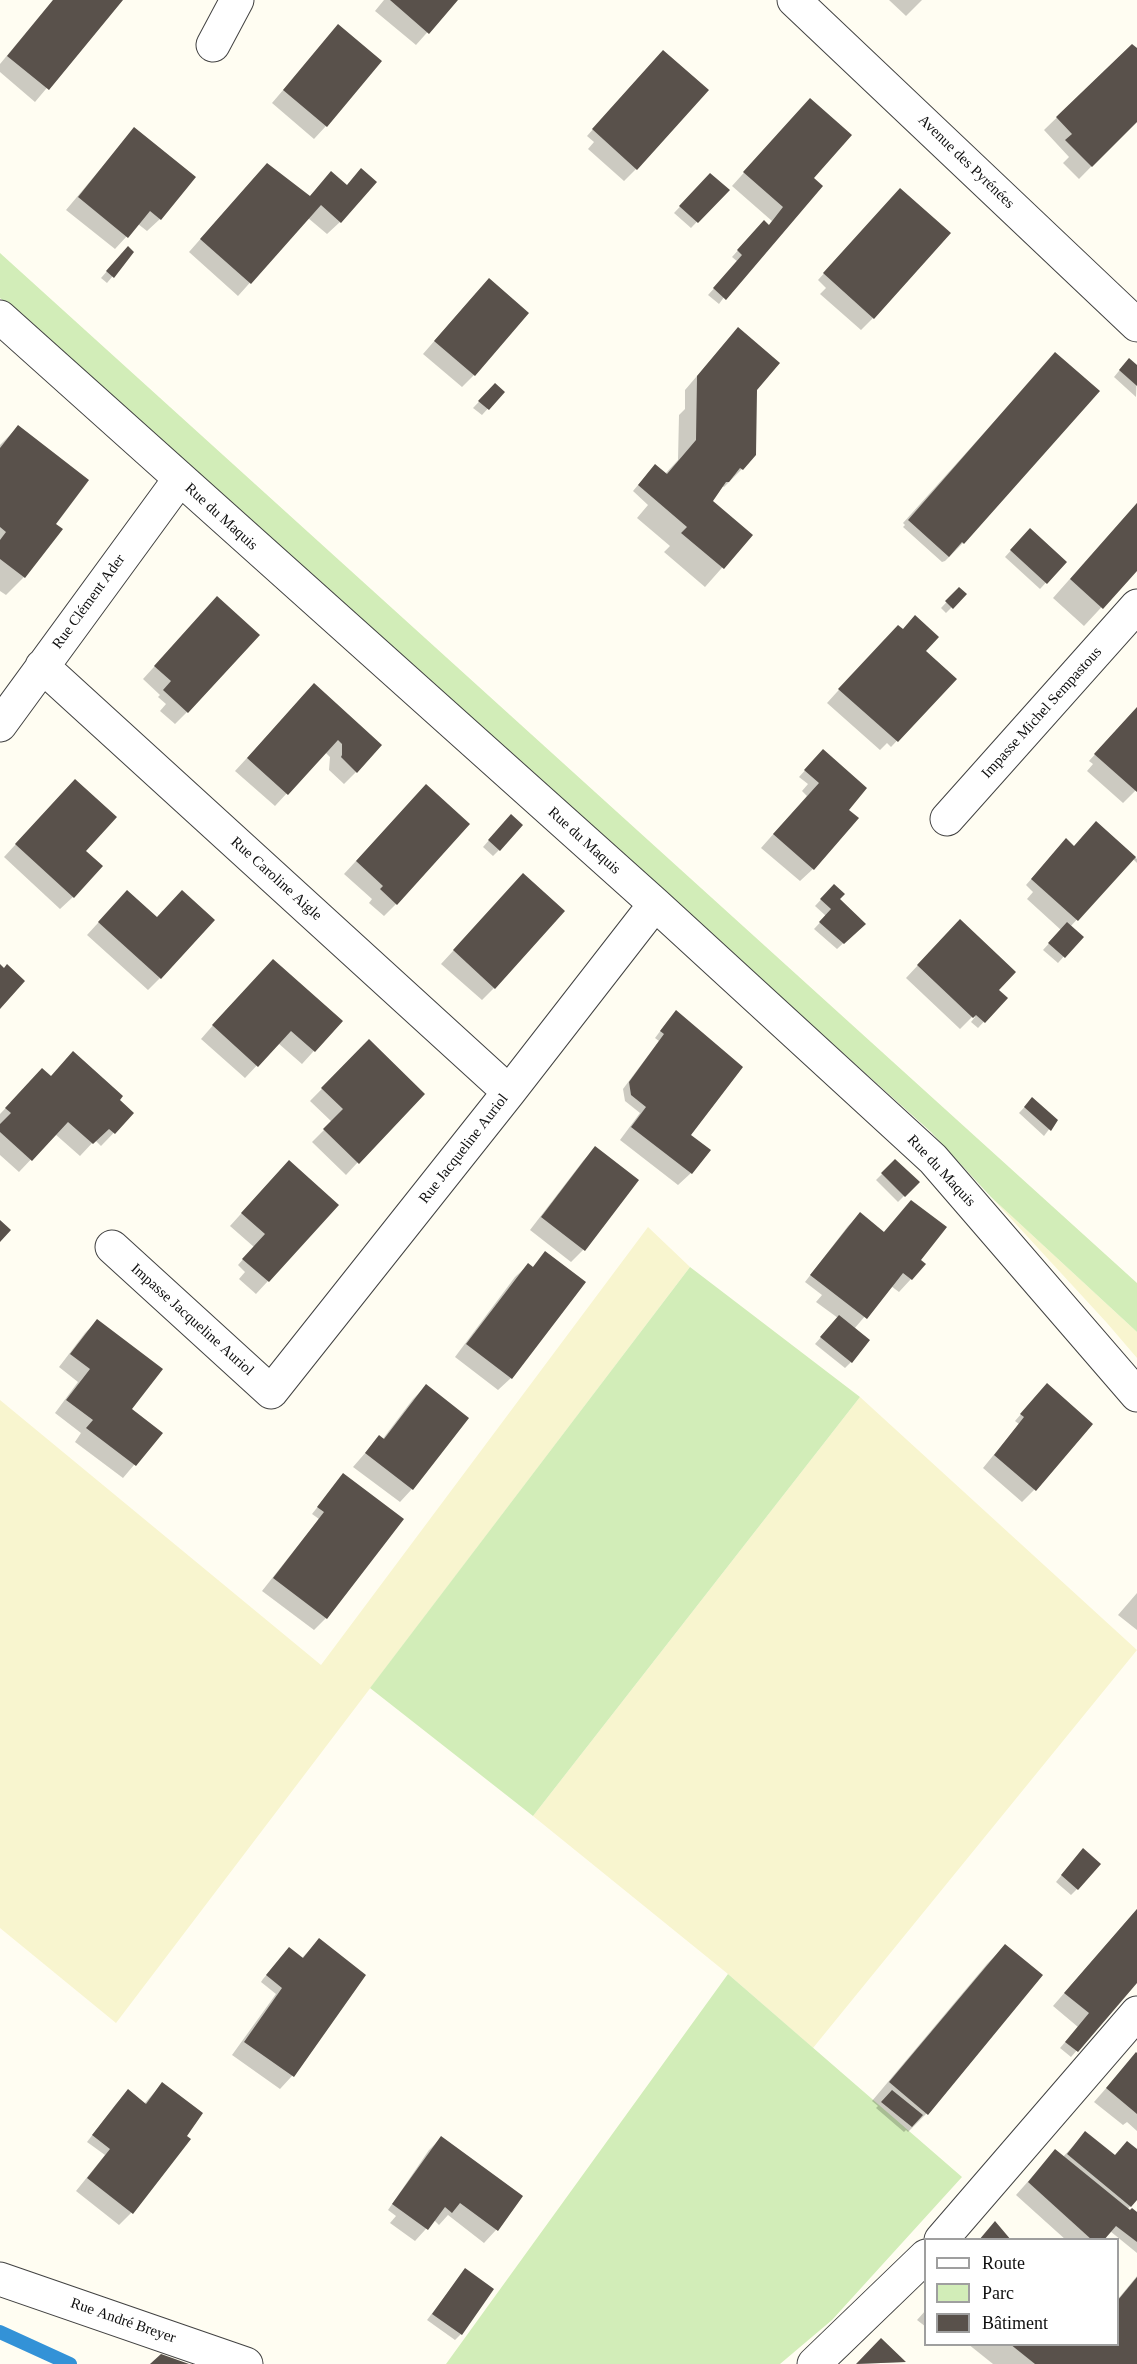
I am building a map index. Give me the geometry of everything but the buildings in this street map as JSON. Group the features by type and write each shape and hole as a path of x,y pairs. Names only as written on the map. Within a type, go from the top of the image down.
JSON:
{"street":[{"path":"213,45 237,0"},
{"name":"Avenue des Pyrénées","path":"794,0 1137,325"},
{"name":"Rue du Maquis","path":"0,317 179,480 655,904 933,1159 1137,1395"},
{"name":"Rue Clément Ader","path":"0,724 179,480"},
{"name":"Impasse Michel Sempastous","path":"946,819 1137,606"},
{"name":"Rue Caroline Aigle","path":"42,666 509,1092"},
{"name":"Rue Jacqueline Auriol","path":"271,1392 655,904"},
{"name":"Impasse Jacqueline Auriol","path":"112,1247 271,1392"},
{"path":"943,2238 1137,2013"},
{"path":"814,2364 924,2258"},
{"name":"Rue André Breyer","path":"0,2278 246,2364"}],"shaded area":[{"path":"991,1197 1137,1332 1137,1358 1107,1323"},
{"path":"648,1227 690,1267 116,2023 0,1928 0,1400 321,1665"},
{"path":"860,1397 1137,1650 813,2048 728,1974 533,1816"}],"green space":[{"path":"0,253 1137,1283 1137,1332 991,1197 931,1132 0,298"},
{"path":"690,1267 860,1397 533,1816 370,1688"},
{"path":"728,1974 962,2177 832,2320 780,2364 446,2364"}],"waterway":[{"path":"0,2332 70,2364"}]}
